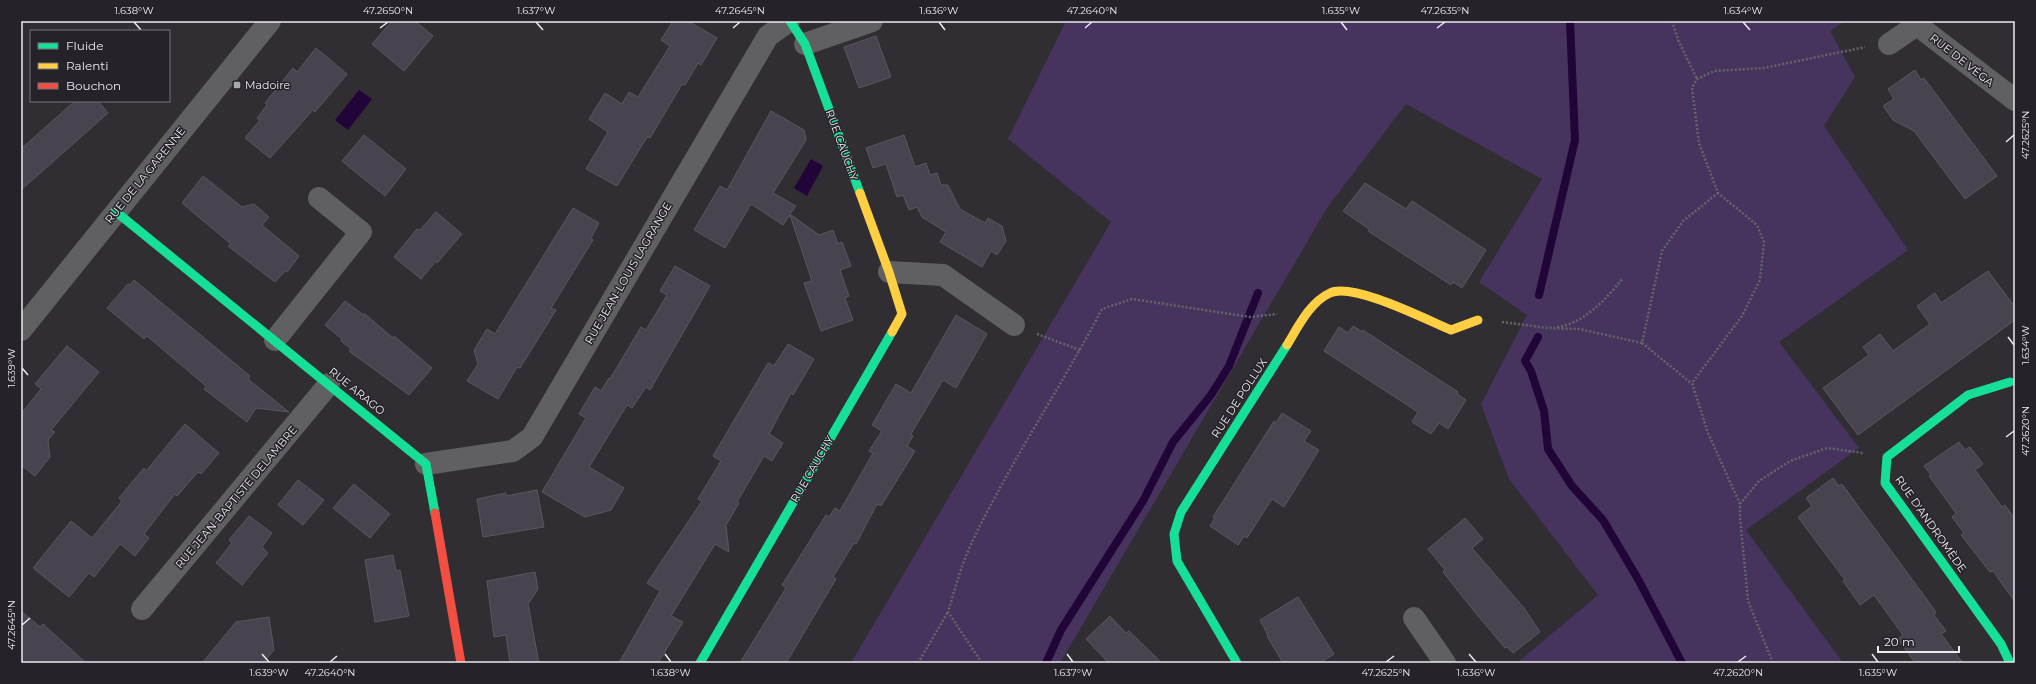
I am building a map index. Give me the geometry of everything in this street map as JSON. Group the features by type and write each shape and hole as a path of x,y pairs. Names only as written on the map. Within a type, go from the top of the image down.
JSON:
{"street":[{"name":"RUE DE LA GARENNE","path":"21,330 115,211 270,21"},
{"name":"RUE CAUCHY","path":"700,663 902,314 889,272 805,44 789,21"},
{"name":"RUE JEAN-LOUIS LAGRANGE","path":"426,464 513,451 532,437 768,36 789,21"},
{"path":"805,44 872,21"},
{"name":"RUE DE VÉGA","path":"1889,44 1917,25 2015,100"},
{"path":"275,340 361,232 319,198"},
{"name":"RUE ARAGO","path":"115,211 426,464"},
{"path":"889,272 942,275 1014,325"},
{"name":"RUE DE POLLUX","path":"1237,663 1177,561 1174,534 1181,512 1305,317 1319,300 1335,291 1359,293 1451,330 1478,320"},
{"path":"1887,457 1968,395 2010,382"},
{"name":"RUE JEAN-BAPTISTE DELAMBRE","path":"142,609 329,384"},
{"name":"RUE D'ANDROMÈDE","path":"1887,457 1885,483 2001,644 2010,663"},
{"path":"426,464 461,663"},
{"path":"1414,618 1445,663"}],"path":[{"path":"1672,21 1679,42 1697,79"},
{"path":"1692,383 1742,316 1760,280 1764,242 1757,225 1718,193 1699,143 1692,88 1697,79 1714,71 1764,68 1850,48 1889,44"},
{"path":"1642,344 1662,251 1683,221 1718,193"},
{"path":"1548,328 1565,326 1601,304 1623,278"},
{"path":"918,663 948,612 973,541 1044,408 1080,350 1102,309 1132,299 1256,317"},
{"path":"1478,320 1548,328 1579,329 1642,344 1692,383 1708,433 1740,504 1748,601 1773,663"},
{"path":"1014,325 1080,350"},
{"path":"1740,504 1759,481 1790,461 1828,448 1887,457"},
{"path":"948,612 982,663"}],"shaded area":[{"path":"1066,21 1845,21 1830,31 1855,77 1824,126 1908,250 1779,342 1859,448 1746,530 1843,663 1517,663 1598,595 1509,479 1481,404 1527,315 1479,282 1542,179 1406,104 1327,208 1060,663 851,663 1111,222 1008,139"},
{"path":"359,90 372,99 348,130 335,120"},
{"path":"811,159 823,166 807,196 794,188"}],"building":[{"path":"392,21 415,21 433,36 404,71 372,44"},
{"path":"673,21 688,21 717,38 701,65 698,63 685,85 682,84 650,138 647,137 617,186 586,169 608,132 589,119 605,93 622,104 629,92 638,97 670,46 661,40"},
{"path":"876,36 891,77 859,88 844,47"},
{"path":"316,48 347,74 315,112 313,110 270,158 245,138 260,120 257,118 267,105 265,103 293,68 297,72"},
{"path":"1915,70 1921,80 1924,78 1997,176 1965,199 1914,131 1893,120 1883,106 1894,99 1888,89"},
{"path":"74,102 99,102 108,113 21,190 21,149"},
{"path":"771,111 804,130 806,140 773,193 796,206 790,214 819,235 833,230 838,244 842,242 851,266 840,270 849,296 845,298 853,320 821,331 804,283 812,281 790,215 783,225 751,204 725,248 694,230 720,186 727,190"},
{"path":"364,135 406,169 385,196 342,161"},
{"path":"904,135 915,167 926,163 930,175 937,173 941,185 948,185 960,209 985,223 988,218 1002,226 1006,241 997,255 991,251 982,267 940,242 946,232 922,217 917,207 909,210 903,195 897,197 886,164 873,168 866,148"},
{"path":"203,176 242,207 254,204 269,217 262,225 299,256 288,271 284,272 275,282 228,246 231,244 182,203"},
{"path":"1365,183 1406,209 1412,201 1486,250 1462,288 1453,282 1451,285 1368,231 1369,229 1343,211"},
{"path":"573,208 599,223 591,238 593,240 551,308 556,310 520,368 517,367 498,399 467,381 478,364 474,350 487,329 495,334"},
{"path":"436,212 462,234 421,279 394,257 417,229 420,230"},
{"path":"675,266 710,286 650,390 646,387 632,408 627,405 589,467 624,488 611,510 585,517 542,492 586,418 579,414 595,387 601,391 609,378 610,379 641,327 646,330 667,295 660,291"},
{"path":"1988,271 2015,307 2015,320 1858,435 1823,388 1869,355 1863,347 1880,334 1893,351 1930,324 1917,306 1935,293 1941,303"},
{"path":"134,280 250,376 248,379 289,412 256,408 247,422 204,389 206,386 147,336 144,339 107,308 128,284 130,285"},
{"path":"345,301 362,314 365,314 393,338 394,336 432,368 409,395 349,351 351,349 341,341 342,339 325,325"},
{"path":"956,315 987,334 956,388 943,380 911,434 913,436 907,446 915,451 881,506 877,504 856,544 854,543 833,577 836,579 786,663 740,663 786,588 782,585 826,515 829,517 835,508 840,511 873,453 869,451 882,431 872,425 896,384 911,393"},
{"path":"1353,326 1363,332 1363,330 1458,392 1457,394 1466,400 1448,429 1439,423 1431,434 1412,422 1418,412 1324,351 1339,327 1348,333"},
{"path":"788,344 814,359 793,395 791,393 769,434 783,443 772,461 764,456 737,502 739,503 726,525 729,552 715,544 671,616 683,622 658,663 619,663 660,591 647,583 702,501 698,499 721,461 713,456 768,363 774,366"},
{"path":"67,346 99,372 51,430 55,432 48,440 50,457 35,476 21,465 21,414 41,389 35,384"},
{"path":"1282,413 1311,431 1304,441 1319,450 1284,507 1272,499 1247,538 1244,536 1238,545 1210,526 1215,518 1213,517 1274,421 1276,423"},
{"path":"185,424 219,453 201,474 198,472 177,496 175,494 144,534 149,538 135,556 120,544 94,577 89,573 69,597 33,568 71,521 92,538 122,501 119,498 144,468 146,471"},
{"path":"1959,442 1965,450 1970,447 1983,464 1975,470 2002,507 2005,505 2015,519 2015,602 1993,571 1990,572 1961,535 1964,533 1952,517 1956,513 1929,476 1931,475 1924,466"},
{"path":"1833,478 1839,486 1842,484 1936,612 1934,615 1946,631 1941,634 1963,663 1915,663 1898,639 1903,635 1874,595 1860,605 1843,581 1845,580 1798,517 1812,506 1806,498"},
{"path":"298,480 324,500 303,525 278,505"},
{"path":"354,484 390,514 370,538 333,508"},
{"path":"537,490 544,527 483,537 477,499 506,493 506,496"},
{"path":"249,516 272,533 262,547 268,553 242,585 216,563 232,543 229,540"},
{"path":"1465,518 1483,539 1472,548 1524,608 1540,632 1513,653 1507,647 1505,648 1474,611 1443,572 1445,570 1428,549"},
{"path":"393,555 396,571 400,570 409,616 375,622 365,560"},
{"path":"535,572 538,589 528,604 539,663 510,663 506,635 494,637 487,581"},
{"path":"1298,597 1334,654 1320,663 1283,663 1267,636 1268,635 1260,620"},
{"path":"21,611 40,627 43,624 86,663 21,663"},
{"path":"1110,616 1126,633 1129,631 1162,663 1109,663 1086,639"},
{"path":"269,617 274,650 263,663 202,663 236,622"}],"waterway":[{"path":"1539,295 1575,140 1570,21"},
{"path":"1046,663 1061,630 1143,501 1173,442 1211,395 1229,366 1258,293"},
{"path":"1538,337 1525,361 1531,371 1544,411 1548,449 1572,486 1603,520 1638,579 1682,663"}],"traffic: fast":[{"path":"790,21 805,44 860,193"},
{"path":"115,211 426,464 435,513"},
{"path":"700,663 892,332"},
{"path":"1237,663 1177,561 1174,534 1181,512 1287,345"},
{"path":"2010,382 1968,395 1887,457 1885,483 2001,644 2010,663"}],"traffic: slow":[{"path":"860,193 889,272 902,314 892,332"},
{"path":"1287,345 1300,323 1316,302 1330,293 1341,291 1372,297 1451,330 1478,320"}],"traffic: jam":[{"path":"435,513 461,663"}],"place":[{"name":"Madoire","path":"237,85"}]}
